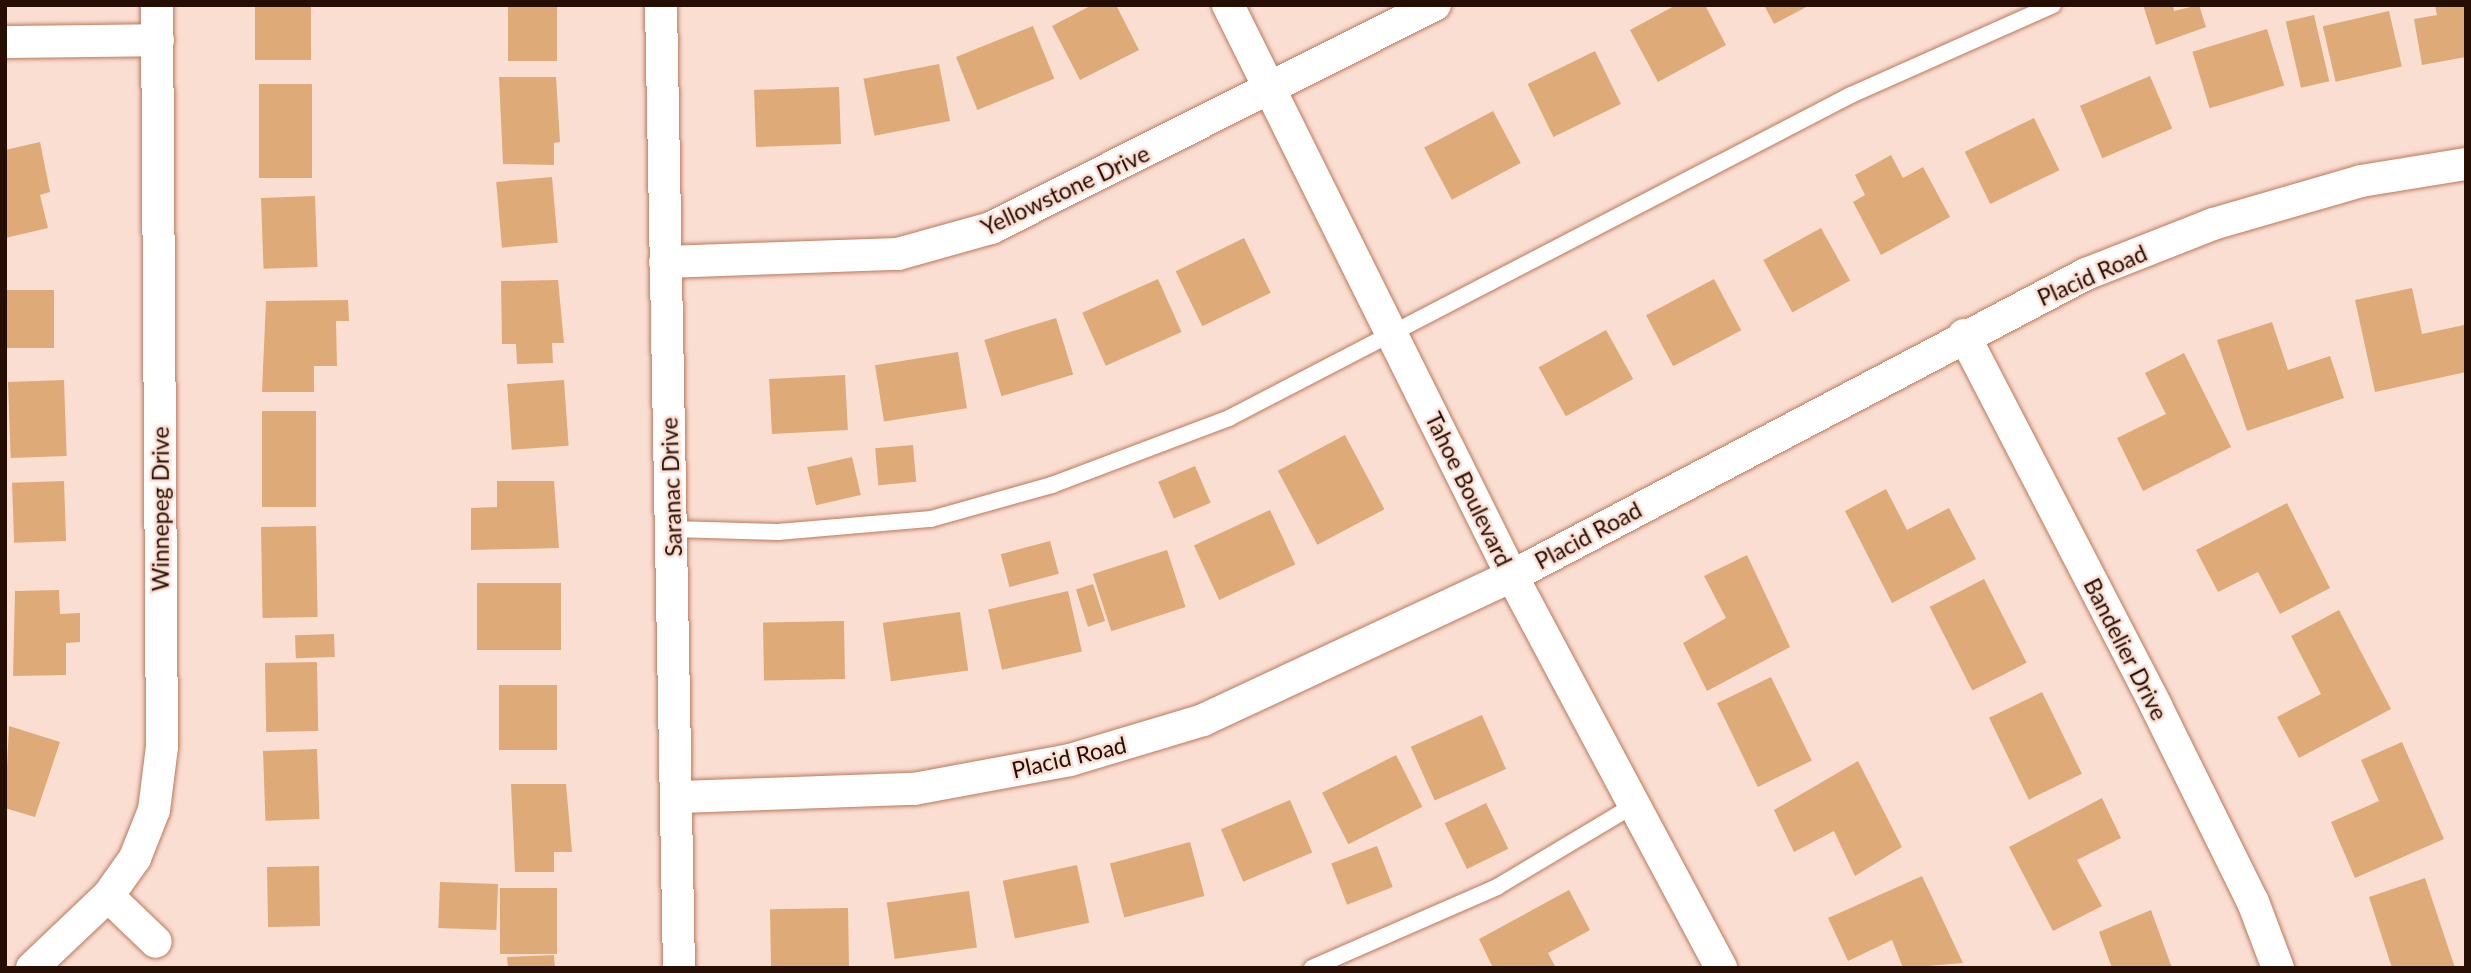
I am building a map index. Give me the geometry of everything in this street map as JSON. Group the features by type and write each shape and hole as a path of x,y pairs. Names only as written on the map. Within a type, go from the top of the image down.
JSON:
{"street":[{"name":"Winnepeg Drive","path":"32,968 108,896 135,858 153,810 162,747 157,5"},
{"name":"Saranac Drive","path":"661,5 665,262 680,797 680,968"},
{"name":"Tahoe Boulevard","path":"1228,5 1272,88 1512,576 1721,968"},
{"name":"Yellowstone Drive","path":"665,262 898,254 991,228 1435,5"},
{"path":"5,42 158,40"},
{"name":"Placid Road","path":"680,797 914,789 1070,760 1203,720 1512,576 1964,335 2086,274 2213,225 2361,181 2466,164"},
{"name":"Bandelier Drive","path":"1964,335 2192,779 2278,968"},
{"path":"108,896 156,942"}],"lane":[{"path":"672,529 778,532 931,519 1052,485 1229,418 1394,337 1851,96 2053,5"},
{"path":"1312,968 1497,887 1634,805"}],"building":[{"path":"255,5 311,5 311,60 255,60"},
{"path":"508,5 557,5 557,61 508,61"},
{"path":"1092,5 1116,5 1139,50 1080,80 1052,26"},
{"path":"1676,5 1705,5 1726,45 1658,82 1630,30"},
{"path":"1764,5 1810,5 1774,24"},
{"path":"2143,5 2173,5 2174,11 2199,5 2206,27 2156,45"},
{"path":"2435,5 2466,5 2466,57 2422,65 2414,19 2437,15"},
{"path":"2389,11 2402,67 2336,82 2323,26"},
{"path":"2314,15 2329,81 2301,88 2286,22"},
{"path":"1033,26 1054,79 977,110 956,57"},
{"path":"2267,29 2284,85 2210,108 2192,52"},
{"path":"1595,51 1621,104 1553,137 1528,84"},
{"path":"939,64 950,121 874,136 863,79"},
{"path":"2150,76 2172,128 2102,158 2080,106"},
{"path":"499,77 556,77 560,142 554,143 554,165 503,164"},
{"path":"259,84 312,84 312,178 259,178"},
{"path":"839,87 841,144 756,147 754,90"},
{"path":"1493,111 1521,163 1452,200 1424,148"},
{"path":"2034,118 2059,170 1990,204 1965,152"},
{"path":"40,142 50,192 40,195 48,228 5,238 5,150"},
{"path":"1891,155 1903,178 1923,167 1950,217 1881,255 1853,202 1865,195 1855,175"},
{"path":"552,177 558,243 502,248 496,182"},
{"path":"315,196 317,267 264,269 261,198"},
{"path":"1821,228 1850,280 1792,312 1763,260"},
{"path":"1244,238 1271,293 1202,326 1176,271"},
{"path":"1158,279 1182,332 1106,366 1082,313"},
{"path":"1714,279 1741,330 1673,366 1646,315"},
{"path":"558,280 564,343 552,343 553,363 517,364 516,344 502,344 501,281"},
{"path":"2412,288 2422,334 2464,325 2466,372 2375,392 2355,300"},
{"path":"5,290 54,290 54,348 5,348"},
{"path":"348,300 349,321 336,321 337,366 314,366 314,392 262,392 266,301"},
{"path":"1056,318 1073,374 1002,396 984,340"},
{"path":"2272,322 2288,370 2330,356 2344,398 2247,431 2217,340"},
{"path":"1606,330 1633,379 1566,416 1539,367"},
{"path":"958,352 967,408 884,421 875,365"},
{"path":"2184,353 2231,447 2143,491 2117,438 2166,414 2145,373"},
{"path":"845,375 848,430 772,434 769,379"},
{"path":"64,380 67,456 11,458 8,382"},
{"path":"564,380 569,446 512,450 507,384"},
{"path":"262,411 316,411 316,507 262,507"},
{"path":"1345,435 1384,509 1317,545 1278,471"},
{"path":"913,445 916,482 878,485 875,448"},
{"path":"852,457 861,495 816,505 807,467"},
{"path":"1195,466 1211,503 1174,518 1158,482"},
{"path":"64,481 66,541 14,543 12,483"},
{"path":"497,481 554,481 559,548 471,550 471,508 497,507"},
{"path":"1886,489 1907,530 1949,508 1976,559 1892,603 1845,511"},
{"path":"2287,503 2330,588 2280,614 2258,572 2218,592 2196,550"},
{"path":"1270,510 1295,564 1219,600 1194,545"},
{"path":"316,526 318,617 263,618 261,527"},
{"path":"1050,541 1059,574 1010,587 1001,554"},
{"path":"1167,550 1186,607 1111,631 1093,574"},
{"path":"1747,555 1790,647 1707,691 1683,643 1726,618 1704,576"},
{"path":"1984,579 2027,663 1972,690 1930,607"},
{"path":"477,583 561,583 561,650 477,650"},
{"path":"1093,584 1105,621 1088,627 1076,590"},
{"path":"59,590 60,614 80,613 80,642 66,643 66,675 13,676 15,591"},
{"path":"1068,591 1082,651 1002,670 988,609"},
{"path":"2339,610 2391,709 2299,758 2277,717 2321,694 2291,636"},
{"path":"960,612 968,670 891,681 883,623"},
{"path":"844,621 845,679 764,680 763,622"},
{"path":"334,634 335,657 296,658 295,635"},
{"path":"317,662 318,731 266,732 265,663"},
{"path":"1771,677 1812,761 1758,787 1717,703"},
{"path":"499,685 557,685 557,750 499,750"},
{"path":"2042,692 2082,774 2029,800 1989,718"},
{"path":"1482,715 1506,769 1435,801 1411,747"},
{"path":"9,726 60,742 35,817 5,808"},
{"path":"2402,742 2444,839 2355,878 2331,822 2379,801 2361,760"},
{"path":"317,749 319,819 265,821 263,751"},
{"path":"1396,755 1422,807 1348,844 1322,793"},
{"path":"1858,761 1902,847 1855,876 1834,831 1794,852 1774,810"},
{"path":"511,784 566,784 572,852 554,852 554,872 515,872"},
{"path":"2102,798 2121,838 2077,860 2102,906 2053,931 2009,847"},
{"path":"1290,800 1312,852 1243,882 1221,829"},
{"path":"1486,803 1508,849 1467,869 1445,823"},
{"path":"1190,842 1204,896 1124,918 1110,863"},
{"path":"1377,846 1393,887 1347,905 1331,864"},
{"path":"1077,865 1089,923 1015,939 1003,881"},
{"path":"319,866 320,926 268,927 267,867"},
{"path":"1922,876 1963,963 1903,968 1892,940 1848,961 1828,918"},
{"path":"2425,878 2455,968 2392,968 2369,897"},
{"path":"440,882 498,884 496,930 438,928"},
{"path":"500,888 557,888 557,954 500,954"},
{"path":"1569,890 1590,930 1548,953 1556,968 1493,968 1479,939"},
{"path":"969,891 977,947 895,959 887,903"},
{"path":"848,908 849,966 771,967 770,909"},
{"path":"2151,910 2172,968 2112,968 2099,932"},
{"path":"554,955 555,968 508,968 507,957"}]}
